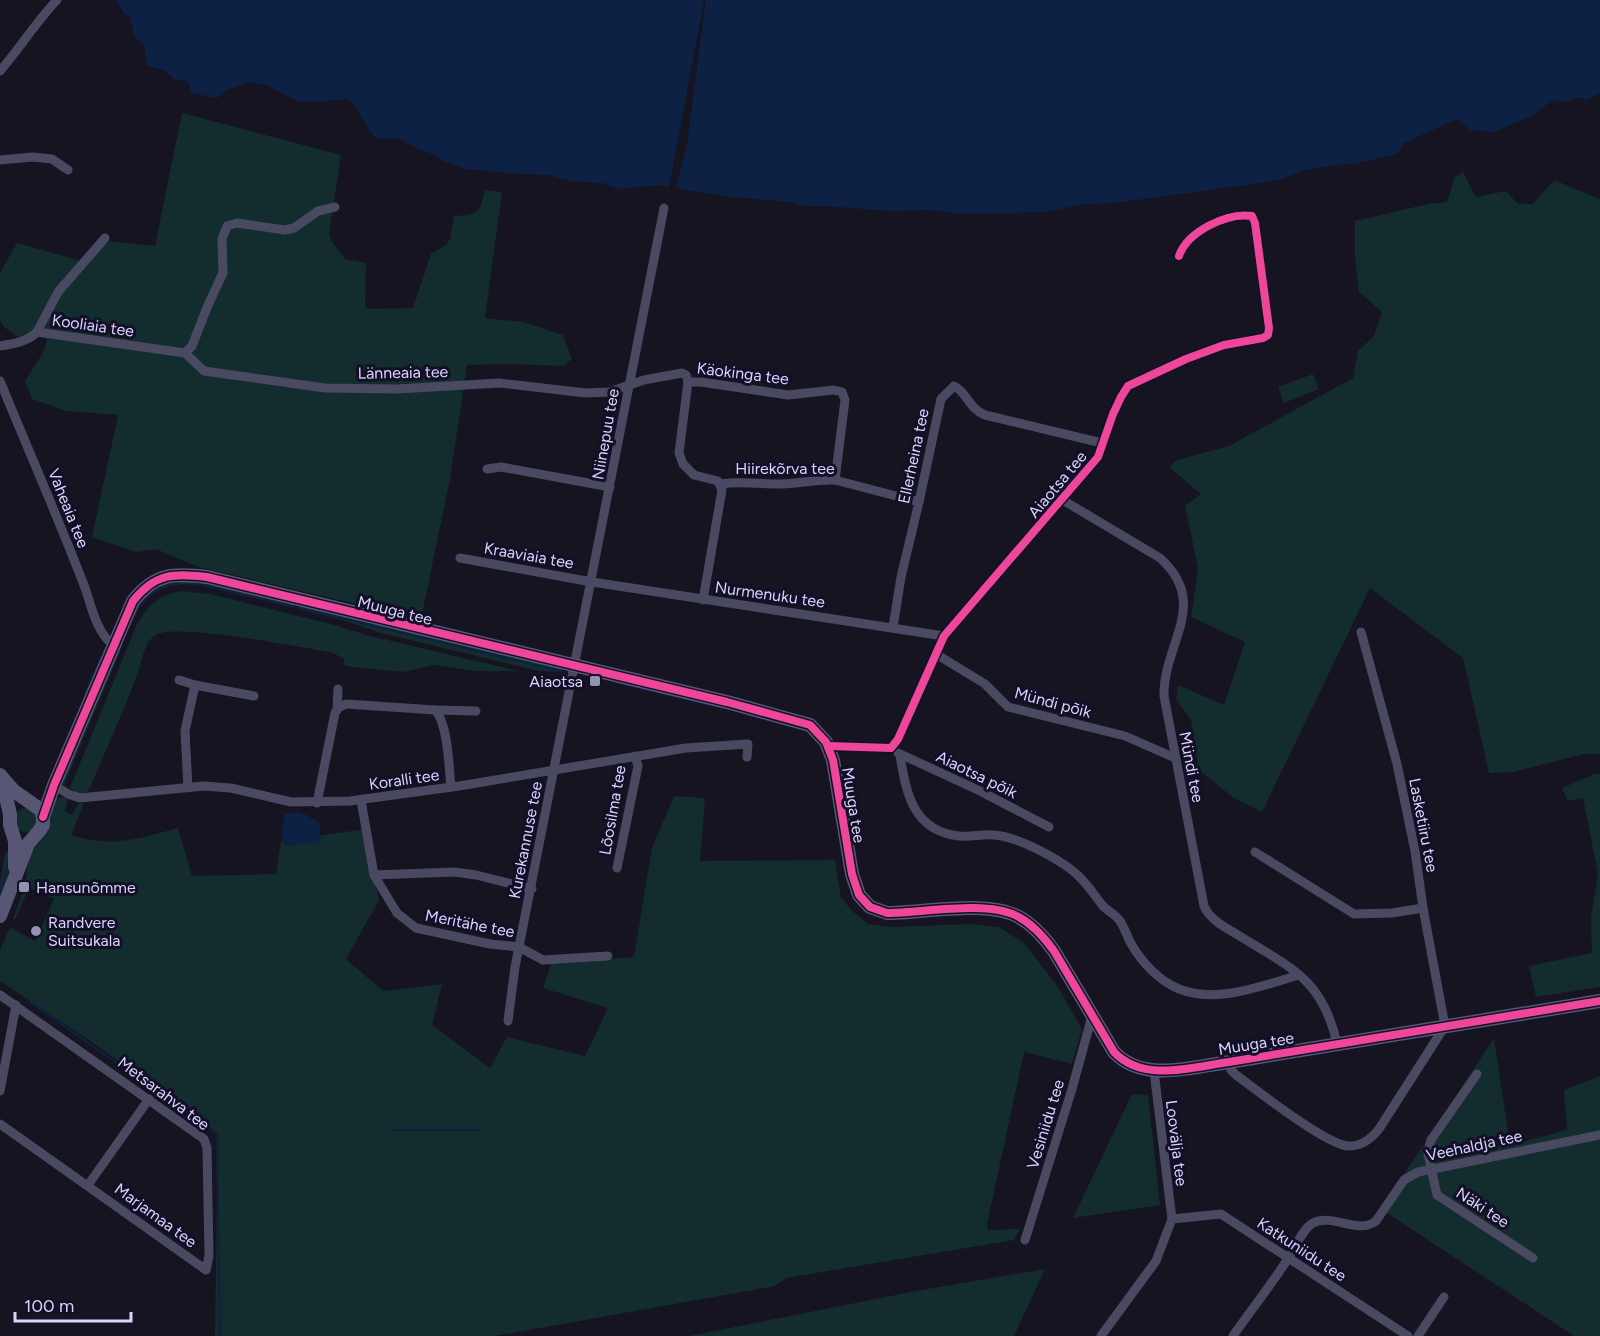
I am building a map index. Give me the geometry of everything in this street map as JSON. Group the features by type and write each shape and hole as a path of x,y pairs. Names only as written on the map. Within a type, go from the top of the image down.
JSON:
{"street":[{"path":"0,71 17,52 37,21 57,0"},
{"path":"0,160 33,157 52,159 68,170"},
{"path":"185,352 192,346 223,273 222,239 227,226 237,223 285,230 294,228 318,211 335,207"},
{"name":"Niinepuu tee","path":"574,665 664,208"},
{"name":"Aiaotsa tee","path":"891,748 898,739 944,636 1098,458 1102,442 1128,386 1186,359 1224,345 1263,338 1268,335 1269,328 1255,223 1252,216 1243,215 1217,220 1183,245 1179,256"},
{"path":"37,332 58,292 105,238"},
{"name":"Kooliaia tee","path":"0,346 16,344 32,337 37,332 185,352"},
{"name":"Länneaia tee","path":"185,352 204,371 325,388 398,389 499,383 586,393 609,392 628,386"},
{"name":"Käokinga tee","path":"628,386 644,380 682,373 686,375 688,382 788,395 834,390 842,392 846,400 835,480"},
{"name":"Vaheaia tee","path":"0,381 100,629 105,639 113,645"},
{"path":"688,382 679,453 683,464 693,475 718,481 722,490 703,600"},
{"name":"Ellerheina tee","path":"893,627 901,577 941,399 954,387 961,390 976,411 985,415 1102,442"},
{"path":"487,469 501,467 610,488"},
{"name":"Hiirekõrva tee","path":"721,484 733,482 778,484 835,480 919,502"},
{"name":"Mündi tee","path":"1061,499 1160,558 1170,567 1185,603 1178,635 1166,669 1164,696 1201,896 1207,912 1221,925 1299,975 1313,987 1333,1024 1337,1044"},
{"name":"Kraaviaia tee","path":"460,558 592,582"},
{"name":"Muuga tee","path":"43,817 54,784 127,610 139,593 155,580 186,574 207,577 802,721 817,729 829,746 852,874 859,895 865,903 886,913 993,908 1015,915 1033,926 1050,945 1114,1052 1121,1060 1143,1070 1154,1071 1229,1062 1600,1001"},
{"name":"Nurmenuku tee","path":"592,582 944,636"},
{"name":"Lasketiiru tee","path":"1362,632 1397,764 1415,851 1445,1026"},
{"name":"Mündi põik","path":"936,654 985,684 1008,707 1125,736 1174,758"},
{"name":"Kurekannuse tee","path":"508,1021 519,947 574,665"},
{"path":"180,680 254,696"},
{"path":"188,788 185,731 195,685"},
{"path":"318,803 337,710 338,689"},
{"path":"337,710 346,704 476,711"},
{"path":"435,710 441,718 451,787"},
{"name":"Koralli tee","path":"54,784 68,794 80,798 214,786 291,802 318,803 361,800 451,787 686,748 748,744 747,757"},
{"path":"829,746 891,748"},
{"name":"Aiaotsa põik","path":"891,748 900,755 980,791 1049,827"},
{"path":"900,755 910,798 915,810 925,823 948,834 996,835 1025,843 1074,872 1105,908 1119,920 1136,951 1152,971 1176,988 1203,995 1231,993 1299,975"},
{"name":"Lõosilma tee","path":"617,868 638,766 635,756"},
{"path":"0,775 28,803 41,810 43,817 43,825 28,844 14,875 0,916"},
{"path":"0,783 10,814 15,850 14,875"},
{"path":"10,814 14,808 28,803 54,784"},
{"name":"Meritähe tee","path":"361,800 374,875 397,913 416,928 490,944 519,947"},
{"path":"12,831 18,836 33,836"},
{"path":"1255,852 1354,914 1392,913 1423,908"},
{"path":"374,875 454,872 532,889"},
{"path":"519,947 543,960 551,961 608,956"},
{"name":"Metsarahva tee","path":"0,995 198,1133 206,1142 208,1256 206,1270"},
{"path":"0,1091 16,1005"},
{"name":"Vesiniidu tee","path":"1025,1240 1092,1016"},
{"path":"1229,1062 1231,1070 1236,1075 1332,1142 1354,1146 1373,1137 1445,1026"},
{"name":"Loovälja tee","path":"1154,1071 1172,1219"},
{"name":"Näki tee","path":"1477,1074 1431,1140 1428,1154 1437,1195 1533,1258"},
{"name":"Marjamaa tee","path":"88,1185 149,1099"},
{"name":"Marjamaa tee","path":"0,1124 206,1270"},
{"name":"Veehaldja tee","path":"1289,1258 1303,1234 1313,1224 1324,1221 1371,1225 1404,1180 1418,1172 1600,1135"},
{"name":"Katkuniidu tee","path":"1172,1219 1221,1214 1408,1336"},
{"path":"1101,1336 1156,1261 1172,1219"},
{"path":"1233,1336 1289,1258"},
{"path":"1418,1336 1444,1297"}],"green space":[{"path":"182,113 341,155 329,234 345,259 366,263 365,306 368,309 413,308 431,254 446,245 450,239 454,216 468,215 477,211 485,190 502,192 485,318 523,322 563,335 572,359 563,366 467,365 450,479 421,619 198,567 156,549 136,552 92,537 118,415 67,411 32,399 25,381 44,351 47,341 45,336 18,337 4,327 0,320 0,273 17,243 89,263 108,241 155,246"},
{"path":"1463,172 1476,197 1506,191 1518,204 1533,204 1554,180 1600,199 1600,754 1584,754 1513,772 1489,773 1463,658 1370,588 1262,812 1234,798 1199,770 1191,720 1176,699 1178,685 1224,705 1245,642 1191,617 1198,568 1185,506 1201,494 1169,467 1177,460 1229,446 1353,378 1358,351 1374,336 1382,312 1359,292 1355,258 1355,221 1428,204 1447,202 1455,177"},
{"path":"1313,374 1319,389 1284,403 1278,387"},
{"path":"184,579 294,604 294,608 199,585 172,586 156,592 142,604 124,637 136,603 156,585"},
{"path":"180,591 210,594 366,635 518,671 474,671 434,665 403,672 352,667 344,665 344,658 330,652 210,633 166,632 154,636 148,643 128,699 90,788 84,794 78,794 70,788 137,624 155,602"},
{"path":"299,606 562,666 562,672 539,671 381,633 298,609"},
{"path":"120,640 123,641 119,654 64,785 62,781"},
{"path":"1600,774 1600,987 1536,997 1529,966 1592,953 1591,917 1598,874 1583,798 1568,801 1562,788"},
{"path":"674,796 705,798 700,861 835,860 841,897 851,910 868,924 889,927 972,924 999,927 1024,943 1056,984 1082,1029 1072,1064 1024,1052 987,1224 988,1230 1020,1229 1014,1240 786,1278 775,1286 495,1336 215,1336 218,1133 96,1045 0,981 0,950 10,927 35,941 54,899 29,888 15,920 13,919 26,882 27,867 32,852 48,830 57,798 68,799 65,811 72,815 78,804 84,803 71,835 86,839 125,840 178,828 192,876 276,874 281,841 366,829 379,900 346,959 383,991 442,984 432,1025 490,1068 507,1037 585,1056 608,1008 543,988 551,964 634,957 652,848"},
{"path":"26,808 34,812 38,820 34,828 26,832 18,828 14,820 18,812"},
{"path":"7,852 11,852 7,880 0,902 0,884"},
{"path":"1494,1038 1510,1145 1567,1130 1564,1090 1600,1076 1600,1336 1574,1336 1381,1209"},
{"path":"1132,1094 1148,1095 1160,1205 1073,1218"},
{"path":"1045,1269 1014,1336 689,1336 916,1291"}],"water":[{"path":"116,0 704,0 669,187 661,185 618,189 602,183 570,181 549,175 467,169 443,161 398,138 374,137 352,102 347,99 297,101 268,86 251,82 226,90 217,98 191,93 187,81 175,80 164,70 148,66 144,45 135,37 129,16 124,14"},
{"path":"706,0 1600,0 1600,93 1586,100 1580,97 1565,102 1557,100 1530,117 1493,132 1470,130 1457,119 1404,143 1397,154 1354,164 1301,171 1282,179 1253,184 1122,202 1078,205 1046,212 969,214 925,210 891,211 805,206 790,202 732,197 676,188 687,144"},
{"path":"296,812 307,815 319,823 321,838 317,843 284,846 281,830 285,814"}],"waterway":[{"path":"137,608 155,590 179,582"},
{"path":"191,582 292,606"},
{"path":"300,608 560,671"},
{"path":"85,694 106,647"},
{"path":"619,683 722,708"},
{"path":"3,810 4,826"},
{"path":"0,897 8,864"},
{"path":"30,1002 217,1135 220,1336"},
{"path":"392,1130 479,1130"}],"cycle path":[{"path":"829,746 891,748 898,739 944,636 1098,457 1113,414 1128,386 1186,359 1224,345 1263,338 1268,335 1269,328 1255,223 1252,216 1231,217 1209,226 1190,239 1179,256"},
{"path":"43,817 54,785 133,601 149,585 166,577 175,575 207,577 727,702 810,725 826,742 833,760 852,874 859,895 870,907 887,913 954,908 988,909 1004,911 1023,919 1038,931 1054,951 1114,1052 1126,1062 1139,1067 1153,1070 1184,1069 1600,1001"}],"place":[{"name":"Aiaotsa","path":"595,681"},
{"name":"Hansunõmme","path":"24,887"},
{"name":"Randvere Suitsukala","path":"36,931"}]}
